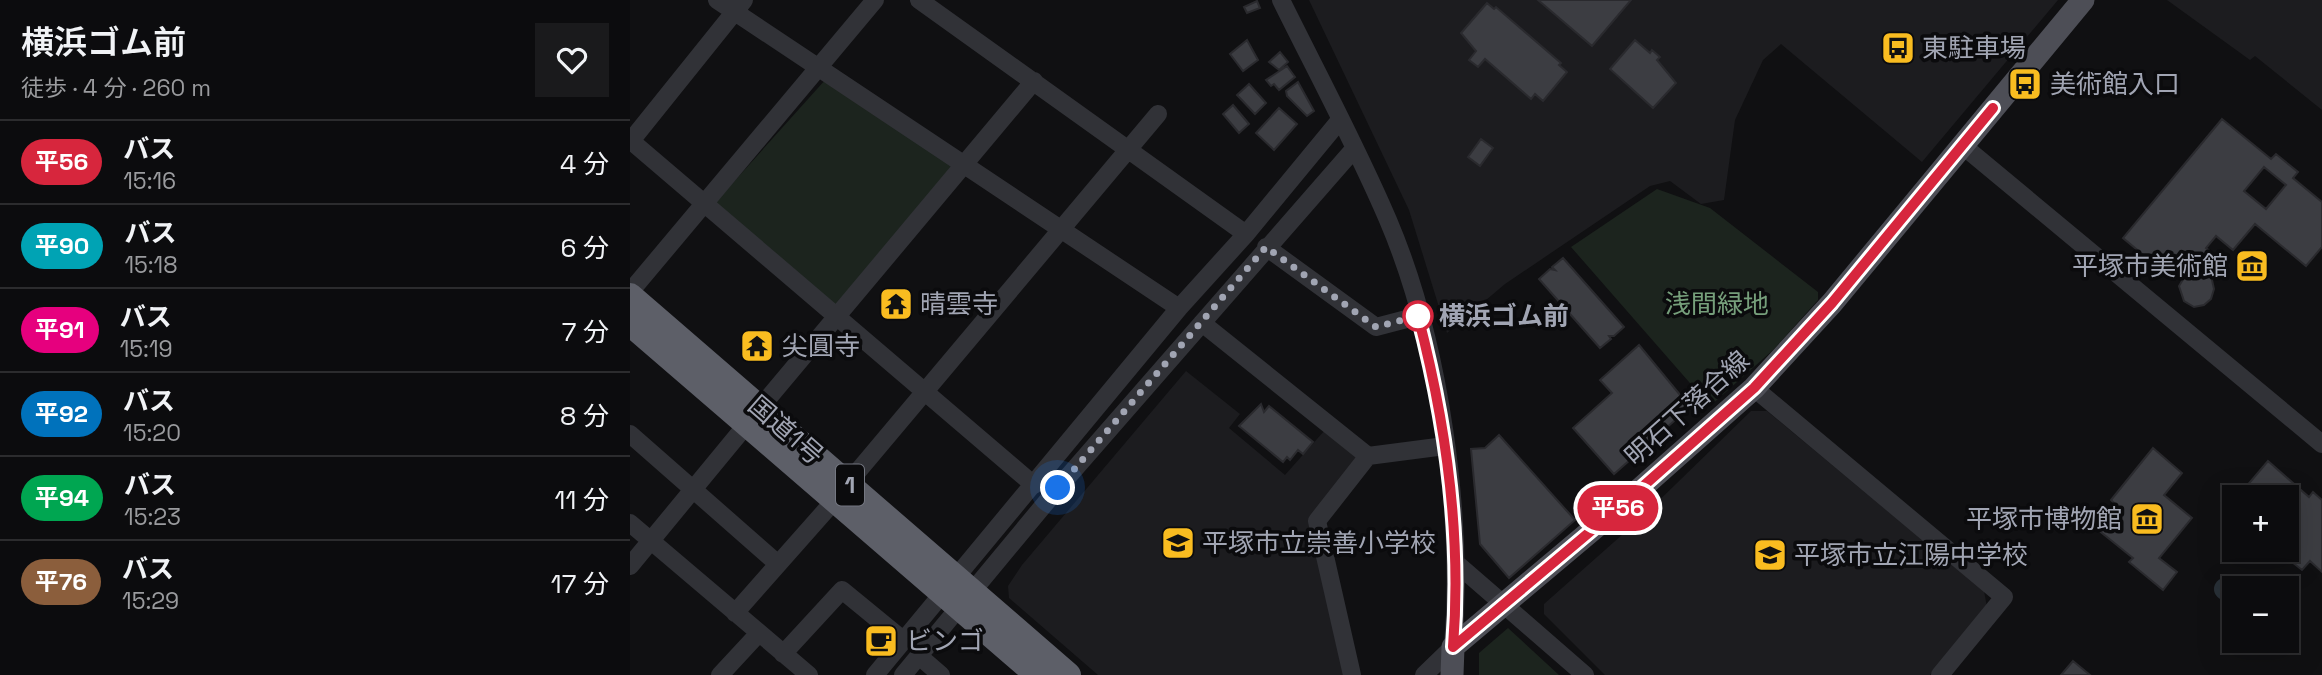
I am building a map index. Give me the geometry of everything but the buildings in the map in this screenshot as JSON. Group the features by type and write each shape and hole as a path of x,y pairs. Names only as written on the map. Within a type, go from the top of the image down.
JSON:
{"highway":[{"name":"国道1号","path":"630,294 754,416 841,492 957,592 1068,675"},
{"name":"国道1号","path":"630,323 754,416"},
{"name":"国道1号","path":"957,592 1038,675"}],"main road":[{"name":"明石下落合線","path":"1453,647 1754,388 1832,303 2083,0"},
{"path":"1452,675 1453,647"}],"street":[{"path":"716,0 739,6 819,68 1178,308"},
{"path":"630,294 875,0"},
{"path":"919,0 1246,234"},
{"path":"1282,0 1388,221 1431,364 1445,446 1456,563 1453,647 1424,675"},
{"path":"739,6 630,141 1034,485"},
{"path":"630,566 1034,81"},
{"path":"735,612 841,492 1158,114"},
{"path":"902,675 919,656 957,592 1034,485 1178,308 1246,234 1340,120"},
{"path":"1962,145 2322,444"},
{"path":"875,675 904,640 957,592 1202,323 1354,149"},
{"path":"1266,247 1376,327 1418,316"},
{"path":"1202,323 1368,456"},
{"path":"1754,388 2004,597 1940,675"},
{"path":"630,434 778,564"},
{"path":"1352,675 1317,521 1368,456 1445,446"},
{"path":"630,523 809,675"},
{"path":"1456,563 1585,675"},
{"path":"783,654 842,590 904,640"},
{"path":"720,675 759,633"},
{"path":"919,656 941,675"}],"shaded area":[{"path":"1309,0 2058,0 1922,162 1781,44 1763,60 1735,120 1724,200 1701,204 1670,181 1650,186 1505,284 1447,333 1409,210"},
{"path":"2167,0 2322,0 2322,110 2255,56 2250,60"},
{"name":"平塚市立崇善小学校","path":"1186,371 1240,414 1229,428 1285,475 1325,430 1359,460 1310,520 1344,675 1098,675 1009,598 1008,586 1022,565"},
{"name":"平塚市立江陽中学校","path":"1751,411 1767,411 1984,591 1987,607 1930,675 1605,675 1544,614 1544,604 1640,519"},
{"path":"2221,579 2222,599 2217,597 2214,589 2217,581"}],"green space":[{"path":"826,79 957,166 834,308 713,205"},
{"name":"浅間緑地","path":"1657,189 1710,208 1818,292 1818,300 1773,350 1710,406 1571,247"},
{"path":"1508,628 1559,675 1479,675 1479,653"}],"bus line":[{"name":"平56","path":"1418,316 1431,364 1451,502 1456,563 1453,647 1623,504 1754,388 1832,303 1993,108"}],"place":[{"name":"東駐車場","path":"1898,48"},
{"name":"美術館入口","path":"2025,84"},
{"name":"平塚市美術館","path":"2252,266"},
{"name":"晴雲寺","path":"896,304"},
{"name":"横浜ゴム前","path":"1418,316"},
{"name":"尖圓寺","path":"757,346"},
{"name":"平塚市博物館","path":"2147,519"},
{"name":"平塚市立崇善小学校","path":"1178,543"},
{"name":"平塚市立江陽中学校","path":"1770,555"},
{"name":"ビンゴ","path":"881,641"}],"route":[{"path":"1058,488 1266,247 1376,327 1418,316"}]}
